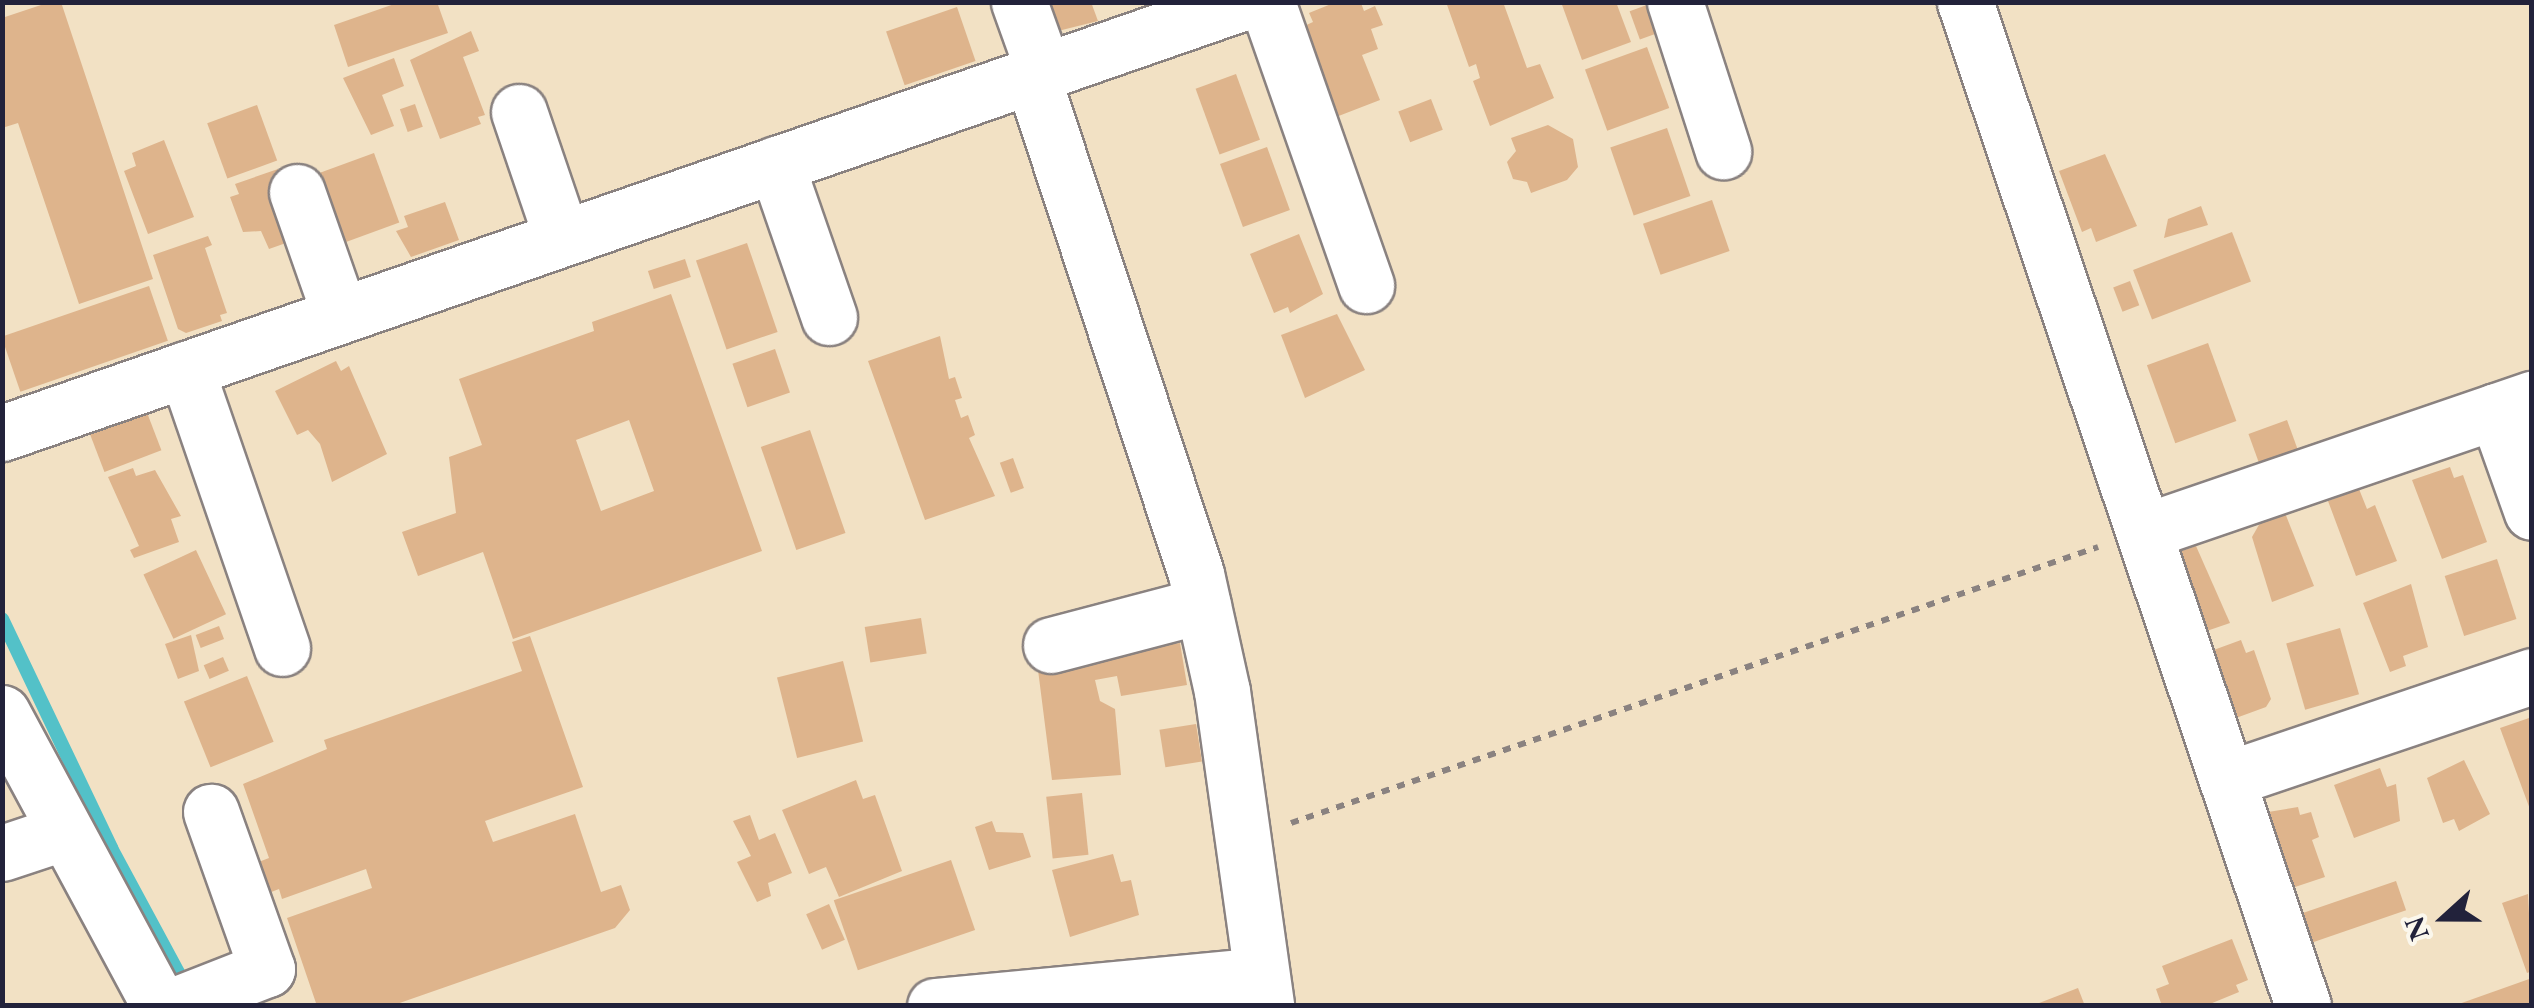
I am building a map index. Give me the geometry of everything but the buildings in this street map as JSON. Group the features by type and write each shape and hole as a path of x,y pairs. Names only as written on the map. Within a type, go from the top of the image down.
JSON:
{"street":[{"path":"936,1006 1263,990 1203,605 1165,467 1038,74 1019,2"},
{"path":"2,433 1244,2"},
{"path":"1267,2 1366,286"},
{"path":"1675,2 1722,151"},
{"path":"1965,2 2146,530 2228,779 2296,1004"},
{"path":"519,112 562,238"},
{"path":"776,164 829,317"},
{"path":"297,192 340,315"},
{"path":"186,369 282,648"},
{"path":"2146,530 2514,405 2532,512"},
{"path":"1051,645 1203,605"},
{"path":"2228,779 2532,676"},
{"path":"2,712 62,833 160,1006"},
{"path":"172,1006 267,969 211,812"},
{"path":"2,853 62,833"}],"path":[{"path":"1242,836 2146,530"}],"waterway":[{"path":"2,619 111,848 186,987"}]}
